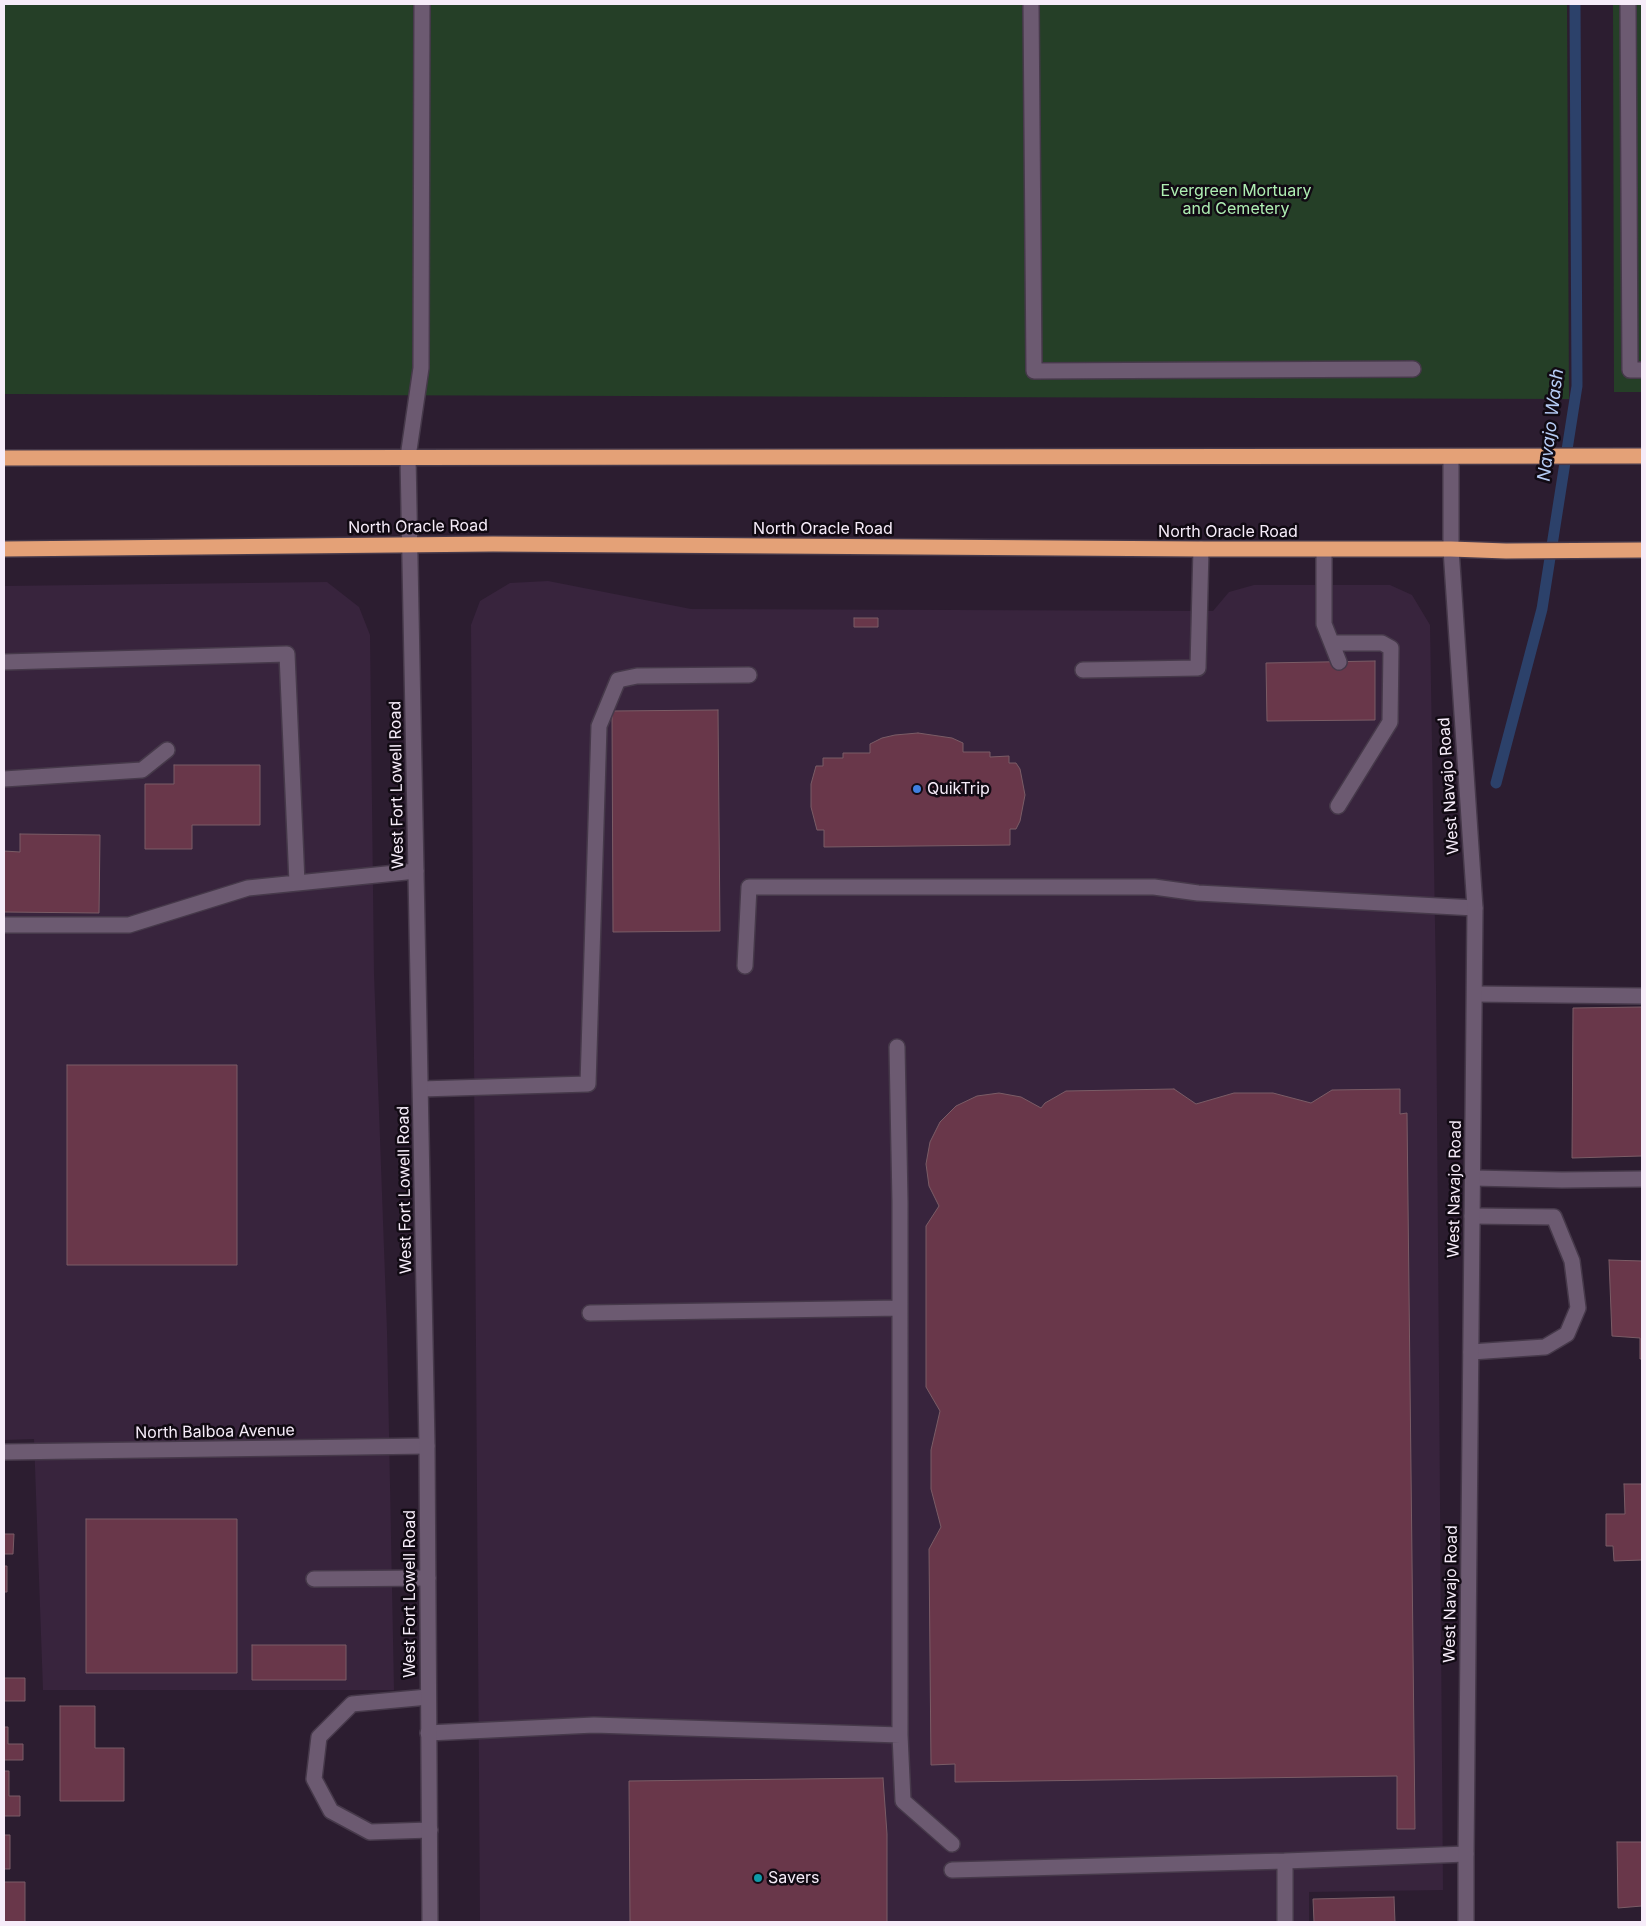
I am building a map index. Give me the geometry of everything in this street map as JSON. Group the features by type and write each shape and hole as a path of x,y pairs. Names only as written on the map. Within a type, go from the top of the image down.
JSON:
{"highway":[{"path":"4,458 1642,456"},
{"name":"North Oracle Road","path":"4,548 493,544 1324,550 1451,549 1506,551 1642,550"}],"street":[{"name":"West Fort Lowell Road","path":"422,4 420,368 408,457 427,1446 430,1922"},
{"path":"1031,4 1034,371 1413,370"},
{"path":"1628,4 1630,370 1642,370"},
{"name":"West Navajo Road","path":"1451,457 1451,549 1475,908 1466,1922"},
{"path":"1083,670 1198,668 1201,549"},
{"path":"1324,550 1324,624 1339,662"},
{"path":"1332,643 1382,643 1391,648 1390,722 1338,806"},
{"path":"4,662 287,654 297,883"},
{"path":"420,1089 588,1084 599,726 618,680 637,676 749,675"},
{"path":"4,779 142,770 167,750"},
{"path":"4,925 129,925 248,888 416,871"},
{"path":"746,966 749,887 1154,887 1198,893 1475,908"},
{"path":"1475,994 1642,996"},
{"path":"897,1046 900,1308 900,1734 903,1801 952,1844"},
{"path":"1473,1178 1642,1179"},
{"path":"1471,1352 1545,1347 1568,1334 1578,1308 1572,1261 1554,1218 1472,1216"},
{"path":"590,1313 900,1308"},
{"name":"North Balboa Avenue","path":"4,1452 427,1446"},
{"path":"314,1579 428,1578"},
{"path":"428,1697 352,1704 319,1737 314,1780 331,1811 370,1832 430,1830"},
{"path":"428,1734 594,1725 900,1734"},
{"path":"952,1870 1466,1854"},
{"path":"1285,1860 1285,1922"}],"shaded area":[{"path":"548,581 691,609 1213,611 1229,592 1254,585 1390,585 1412,595 1430,625 1436,984 1443,1890 1309,1892 1309,1922 480,1922 471,625 480,601 510,583"},
{"path":"327,582 359,607 370,635 374,974 387,1331 394,1690 43,1690 34,1439 4,1440 4,586"}],"green space":[{"name":"Evergreen Mortuary and Cemetery","path":"4,4 1567,4 1569,399 4,394"},
{"path":"1613,4 1642,4 1642,392 1614,392"}],"building":[{"path":"854,618 878,618 878,627 854,627"},
{"path":"1375,661 1375,720 1267,721 1266,663"},
{"path":"718,710 720,931 613,932 612,711"},
{"name":"QuikTrip","path":"918,733 952,738 963,743 963,752 990,752 990,757 1009,756 1009,763 1016,763 1020,769 1025,795 1020,821 1016,829 1010,829 1010,845 824,847 824,830 817,830 811,807 811,784 816,766 823,766 823,758 843,758 843,753 870,753 870,744 882,738"},
{"path":"174,765 260,765 260,825 192,825 192,849 145,849 145,784 174,784"},
{"path":"20,834 100,835 99,913 4,912 4,851 20,852"},
{"path":"1642,1007 1642,1156 1572,1158 1573,1008"},
{"path":"67,1065 237,1065 237,1265 67,1265"},
{"path":"1174,1089 1196,1104 1234,1093 1273,1093 1311,1103 1332,1090 1400,1089 1400,1114 1407,1113 1415,1829 1397,1829 1397,1776 955,1782 955,1764 931,1765 929,1549 941,1527 931,1489 931,1450 940,1411 926,1387 926,1226 939,1206 929,1186 926,1164 930,1142 940,1122 956,1106 977,1096 999,1093 1021,1097 1041,1108 1045,1103 1066,1091"},
{"path":"1609,1260 1642,1261 1642,1359 1640,1359 1640,1338 1612,1336"},
{"path":"1624,1484 1642,1484 1642,1560 1614,1561 1613,1546 1606,1546 1606,1514 1625,1514"},
{"path":"86,1519 237,1519 237,1673 86,1673"},
{"path":"4,1534 14,1534 13,1554 4,1554"},
{"path":"4,1566 7,1566 7,1592 4,1592"},
{"path":"252,1645 346,1645 346,1680 252,1680"},
{"path":"4,1678 25,1678 25,1701 4,1701"},
{"path":"60,1706 95,1706 95,1748 124,1748 124,1801 60,1801"},
{"path":"4,1727 8,1727 8,1744 23,1744 23,1760 4,1760"},
{"path":"4,1771 9,1771 9,1796 20,1796 20,1816 4,1816"},
{"name":"Savers","path":"883,1778 887,1834 887,1922 630,1922 629,1781"},
{"path":"4,1835 10,1835 10,1869 4,1869"},
{"path":"1617,1842 1642,1842 1642,1906 1618,1908"},
{"path":"4,1882 25,1882 25,1922 4,1922"},
{"path":"1394,1897 1395,1922 1314,1922 1313,1899"}],"waterway":[{"name":"Navajo Wash","path":"1496,783 1542,609 1577,386 1575,4"}],"place":[{"name":"QuikTrip","path":"917,789"},
{"name":"Savers","path":"758,1878"}]}
